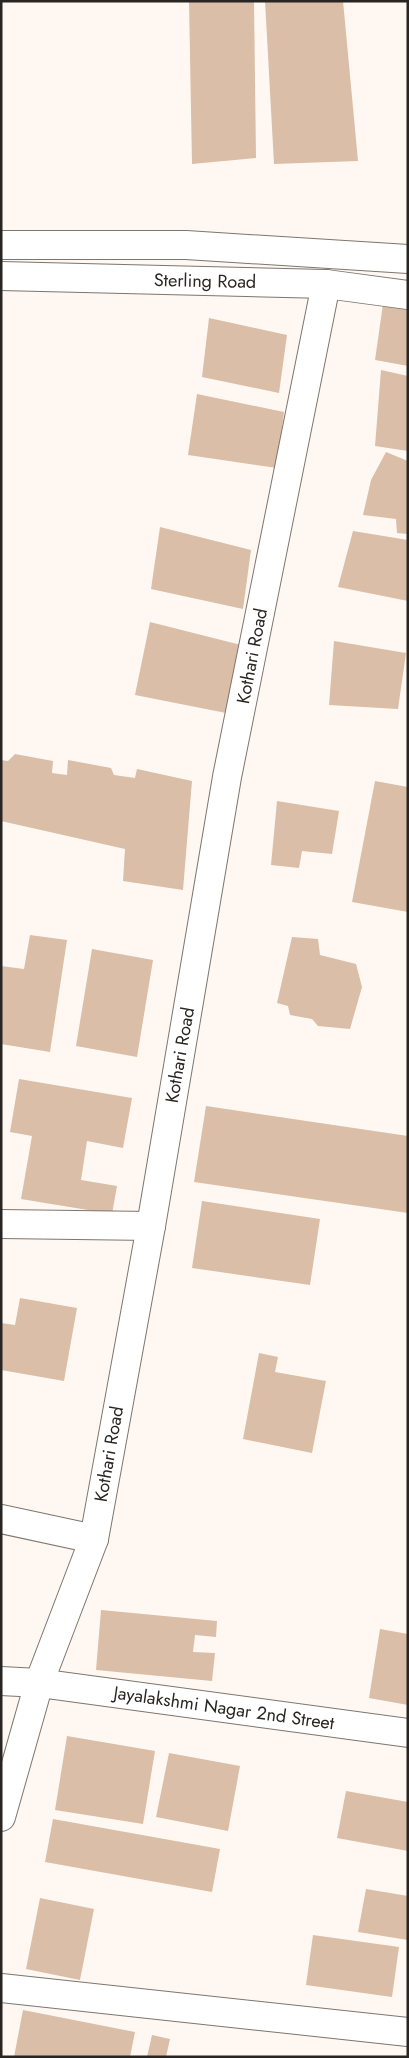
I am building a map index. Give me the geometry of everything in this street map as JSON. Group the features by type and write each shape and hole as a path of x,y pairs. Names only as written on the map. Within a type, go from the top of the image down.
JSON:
{"street":[{"name":"Sterling Road","path":"1,245 186,246 408,259"},
{"name":"Sterling Road","path":"1,276 326,284 408,295"},
{"name":"Kothari Road","path":"1,1817 39,1683 94,1539 227,777 326,284"},
{"path":"1,1224 150,1226"},
{"path":"1,1519 94,1539"},
{"name":"Jayalakshmi Nagar 2nd Street","path":"1,1682 39,1683 408,1733"},
{"path":"1,1988 408,2032"}],"building":[{"path":"189,1 254,1 256,158 192,164"},
{"path":"265,1 343,1 358,161 274,164"},
{"path":"383,304 408,309 408,366 375,360"},
{"path":"209,318 287,335 279,393 202,377"},
{"path":"381,370 408,376 408,451 375,446"},
{"path":"197,394 284,412 277,468 188,455"},
{"path":"386,452 408,461 408,534 397,533 396,519 363,515 371,480"},
{"path":"160,527 251,550 243,609 151,589"},
{"path":"353,531 408,540 408,601 338,587"},
{"path":"150,622 241,645 226,713 135,695"},
{"path":"334,641 406,653 398,709 329,705"},
{"path":"15,754 53,761 52,773 67,775 68,760 111,768 114,775 135,778 137,769 192,781 183,890 123,881 125,849 1,821 1,760 8,761"},
{"path":"375,781 408,787 408,912 352,902"},
{"path":"277,801 339,811 332,854 302,851 299,868 271,865"},
{"path":"30,935 67,940 50,1052 1,1044 1,966 24,969"},
{"path":"292,937 318,939 320,955 356,964 362,987 350,1029 318,1026 312,1019 290,1015 288,1006 277,1003"},
{"path":"92,949 153,960 137,1057 76,1046"},
{"path":"19,1079 132,1098 123,1148 87,1141 81,1180 117,1186 112,1214 21,1199 32,1136 10,1132"},
{"path":"206,1106 408,1136 408,1213 194,1182"},
{"path":"202,1201 320,1219 310,1285 192,1268"},
{"path":"20,1298 77,1308 64,1381 1,1370 1,1323 15,1325"},
{"path":"259,1353 278,1357 275,1372 326,1381 312,1453 243,1439"},
{"path":"101,1610 217,1621 216,1637 195,1635 193,1652 215,1653 212,1681 96,1670"},
{"path":"380,1629 408,1634 408,1705 369,1698"},
{"path":"67,1736 155,1751 143,1824 55,1810"},
{"path":"169,1753 240,1766 228,1831 156,1817"},
{"path":"346,1791 408,1802 408,1851 337,1838"},
{"path":"53,1819 220,1849 212,1892 45,1862"},
{"path":"366,1889 408,1896 408,1940 358,1932"},
{"path":"40,1898 94,1909 80,1980 26,1969"},
{"path":"313,1935 399,1947 392,1997 306,1985"},
{"path":"23,2010 135,2032 130,2057 14,2057"},
{"path":"152,2035 170,2039 166,2057 147,2057"}]}
